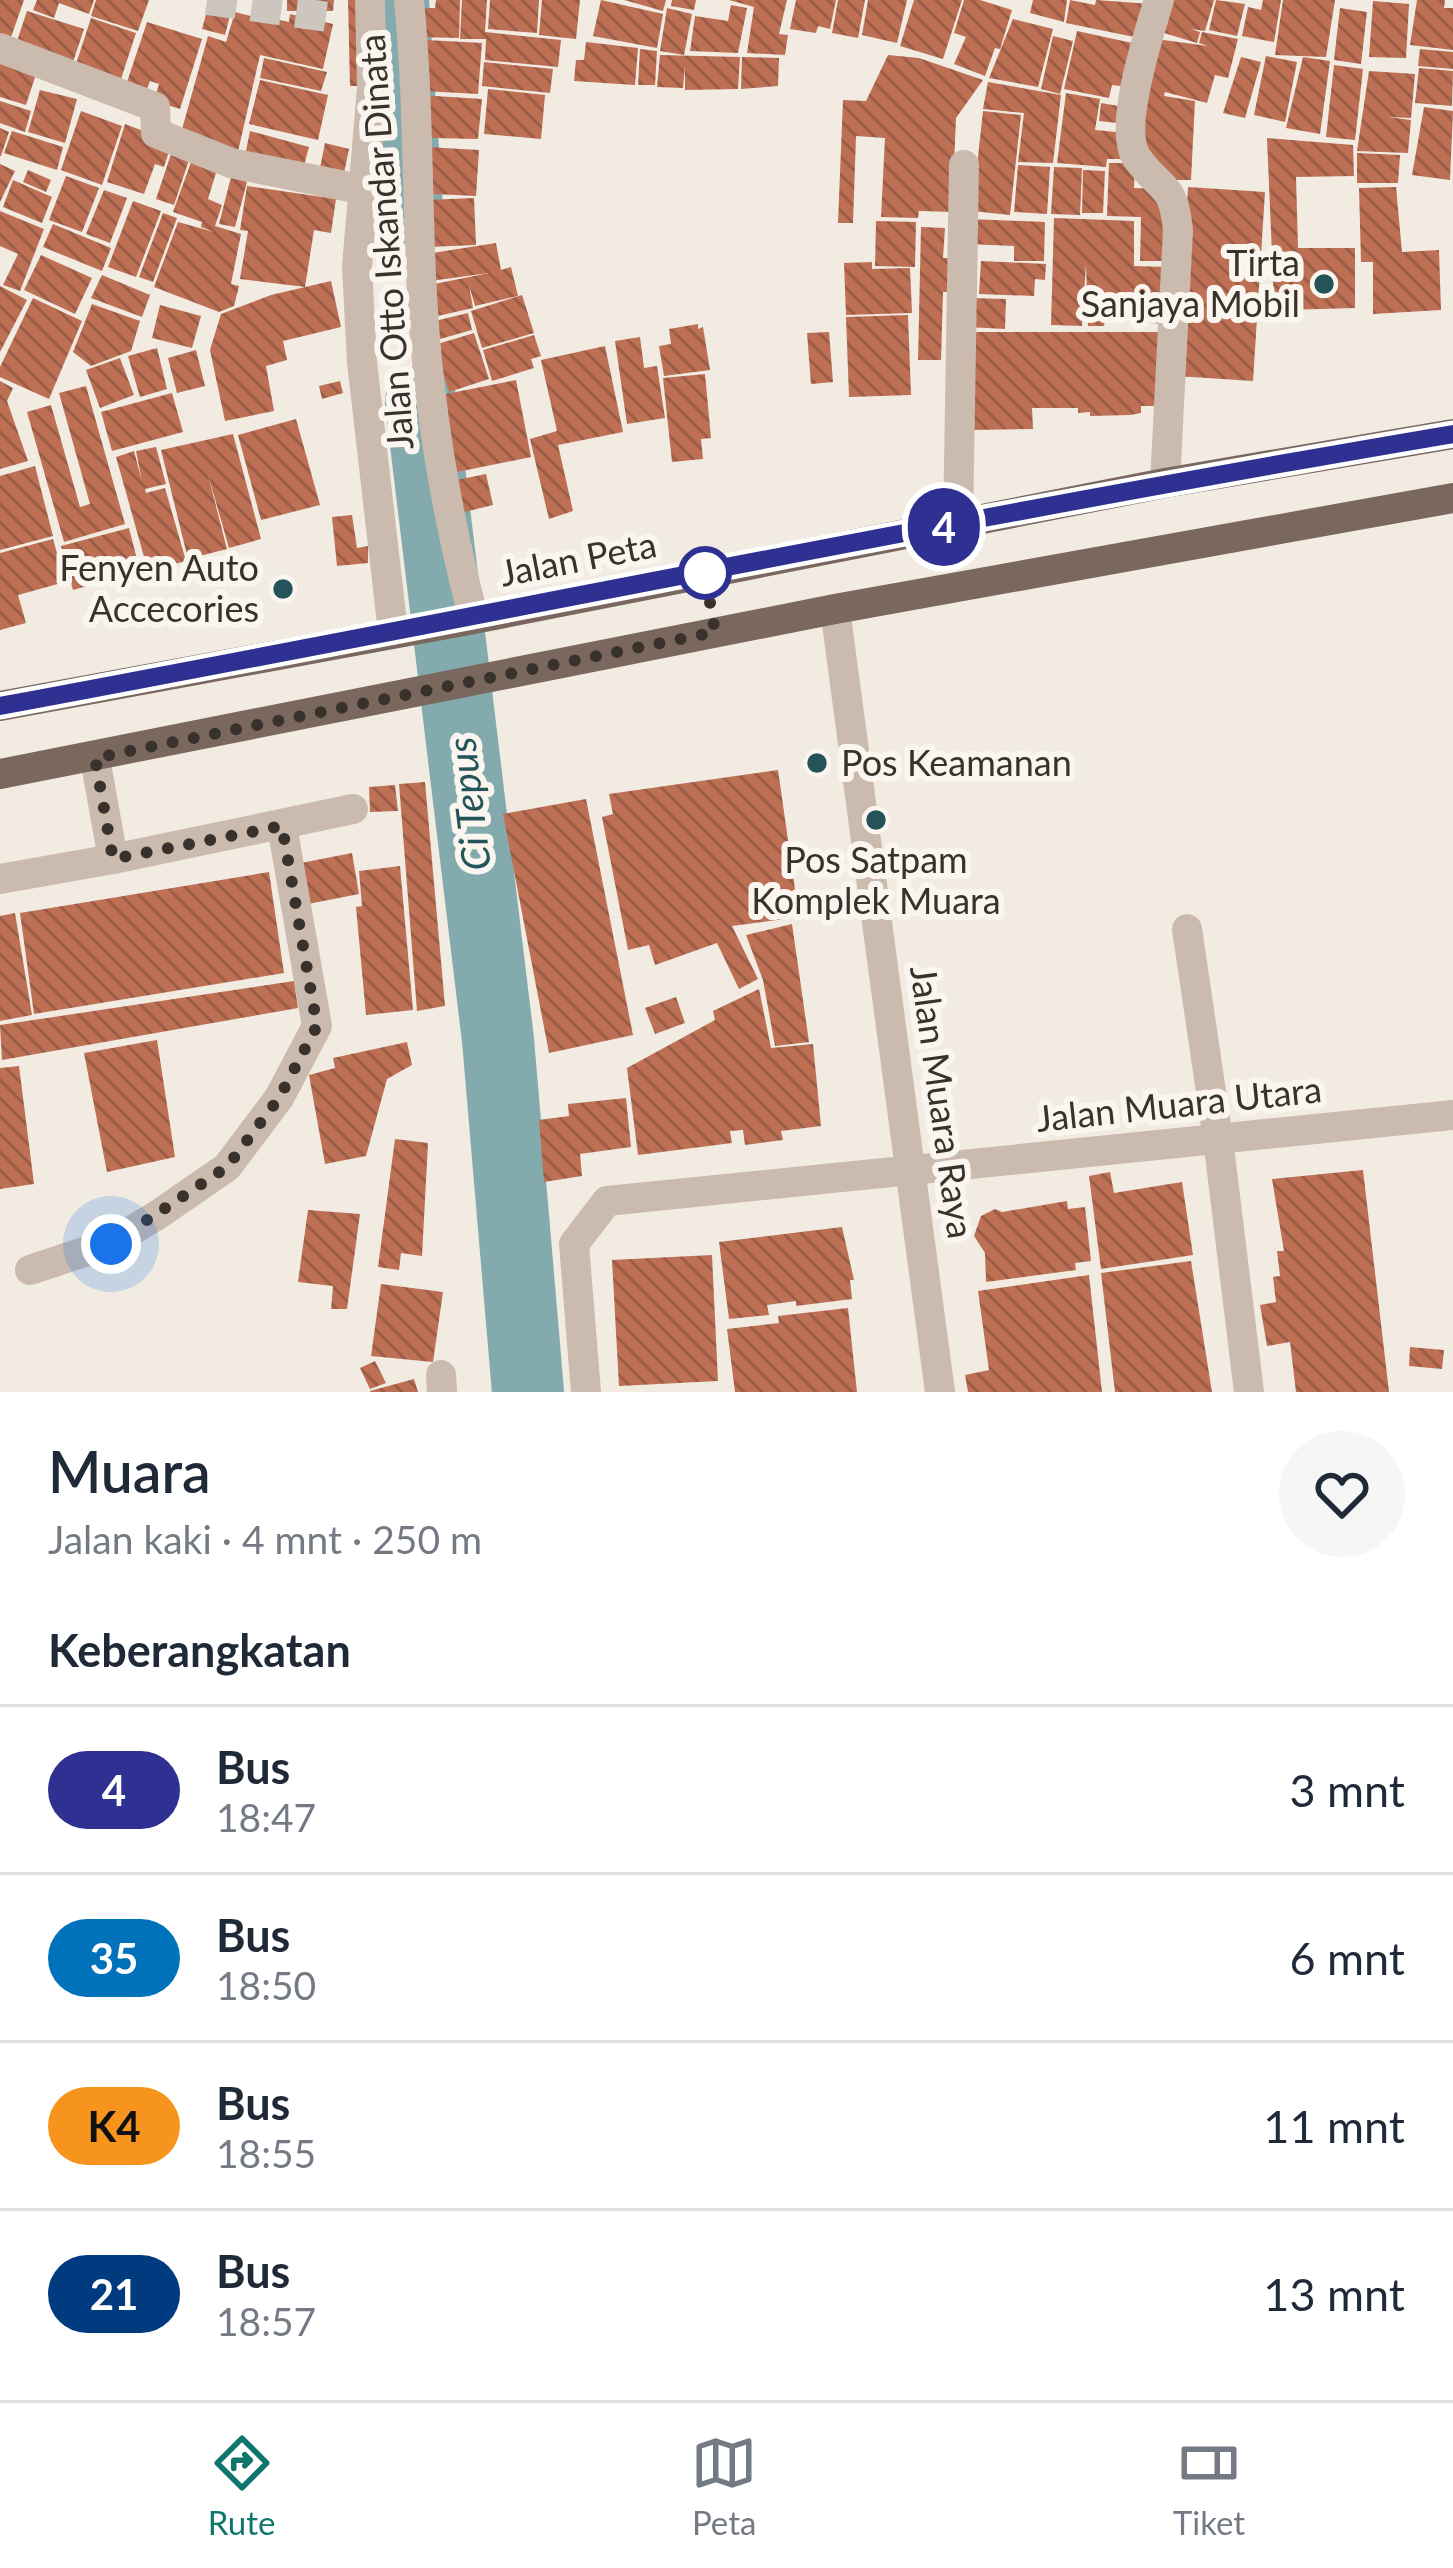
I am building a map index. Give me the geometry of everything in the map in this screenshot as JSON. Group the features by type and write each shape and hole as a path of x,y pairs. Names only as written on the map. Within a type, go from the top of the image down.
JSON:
{"main road":[{"name":"Jalan Peta","path":"0,706 1165,483 1453,434"},
{"path":"0,774 835,610 1453,498"}],"street":[{"path":"370,0 372,88 357,267 361,338 398,631"},
{"name":"Jalan Otto Iskandar Dinata","path":"410,0 421,279 434,425 468,619"},
{"path":"1160,0 1145,46 1130,131 1137,158 1167,187 1175,203 1178,230 1165,483"},
{"path":"0,48 155,106 156,133 231,163 365,190"},
{"path":"958,524 964,165"},
{"name":"Jalan Muara Raya","path":"835,610 940,1392"},
{"path":"95,758 113,859"},
{"path":"0,879 353,809"},
{"path":"30,1270 111,1244 176,1203 227,1167 279,1098 317,1026 282,826"},
{"path":"1187,929 1219,1139 1249,1392"},
{"name":"Jalan Muara Utara","path":"586,1392 574,1244 607,1201 1453,1115"}],"building":[{"path":"0,0 24,0 9,43 0,40"},
{"path":"37,0 94,0 89,14 59,3 54,18 33,10"},
{"path":"96,0 149,0 138,31 91,16"},
{"path":"210,0 234,0 225,35 202,29"},
{"path":"287,0 334,0 333,11 287,11"},
{"path":"348,0 364,0 366,86 350,86"},
{"path":"436,0 460,0 459,38 416,37 416,8 435,8"},
{"path":"462,0 487,0 485,32 561,40 558,67 485,60 486,39 460,39"},
{"path":"490,0 539,0 537,33 488,29"},
{"path":"542,0 580,0 576,39 539,35"},
{"path":"601,0 663,14 657,48 593,36"},
{"path":"624,0 666,0 663,11"},
{"path":"672,0 696,0 694,10 671,6"},
{"path":"729,0 787,0 779,34 788,35 785,55 747,53 754,7"},
{"path":"796,0 836,0 830,29 818,26 816,33 790,29"},
{"path":"838,0 865,0 858,38 832,33"},
{"path":"868,0 907,0 897,43 862,35"},
{"path":"914,0 962,0 943,59 900,46"},
{"path":"964,0 1012,10 1000,49 995,48 985,76 954,64 966,37 954,33"},
{"path":"1033,0 1067,0 1064,22 1030,13"},
{"path":"1070,0 1095,5 1096,0 1151,4 1144,39 1066,23"},
{"path":"1172,0 1214,0 1205,31 1191,29 1200,32 1197,43 1164,33"},
{"path":"1216,0 1245,4 1237,36 1209,30"},
{"path":"1263,0 1281,0 1274,42 1242,36 1248,7 1261,10"},
{"path":"1283,0 1335,0 1326,57 1275,55"},
{"path":"1417,0 1445,0 1444,8 1453,8 1453,50 1410,45"},
{"path":"1373,1 1409,4 1406,58 1369,57"},
{"path":"731,5 747,8 738,53 690,51 695,16 728,21"},
{"path":"667,8 692,14 684,55 660,51"},
{"path":"1340,8 1367,12 1361,64 1334,60"},
{"path":"27,11 84,29 72,65 15,47"},
{"path":"235,12 289,22 290,14 333,24 323,69 260,55 237,156 179,140 208,36 226,42"},
{"path":"91,18 136,33 120,82 75,67"},
{"path":"1013,19 1053,29 1038,87 989,78"},
{"path":"147,22 202,39 180,109 154,101 159,84 150,81 145,95 125,88"},
{"path":"1077,31 1137,44 1128,87 1112,85 1109,98 1064,89"},
{"path":"1202,32 1238,39 1228,78 1215,75 1207,103 1165,92 1164,96 1195,101 1191,180 1172,180 1139,147 1156,39 1208,46 1199,43"},
{"path":"1053,36 1073,41 1060,94 1041,89"},
{"path":"426,40 482,43 478,94 423,91"},
{"path":"586,42 638,48 635,85 574,81 576,60 584,60"},
{"path":"640,49 657,51 655,85 638,85"},
{"path":"1420,49 1453,52 1453,69 1418,66"},
{"path":"660,55 740,57 738,89 685,90 685,66 683,88 657,87"},
{"path":"888,55 919,58 983,80 956,118 952,212 881,217 885,138 856,136 853,223 838,223 843,100 866,101"},
{"path":"1266,56 1297,62 1285,122 1254,115"},
{"path":"0,57 37,71 26,105 0,97"},
{"path":"742,57 779,58 778,86 741,89"},
{"path":"1241,57 1261,62 1245,118 1223,113"},
{"path":"1303,57 1330,61 1320,134 1286,128"},
{"path":"264,58 327,72 321,91 260,78"},
{"path":"484,62 553,69 550,93 482,86"},
{"path":"1334,65 1363,69 1355,140 1326,137"},
{"path":"1419,68 1453,71 1452,106 1415,103"},
{"path":"1369,71 1415,74 1411,118 1388,117 1411,120 1408,153 1357,151"},
{"path":"260,80 328,95 318,140 249,124"},
{"path":"988,82 1061,95 1053,163 1018,162 1024,113 983,109"},
{"path":"488,89 545,95 541,139 484,134"},
{"path":"40,90 77,99 65,143 28,132"},
{"path":"1066,93 1100,99 1095,130 1127,133 1124,159 1107,159 1106,167 1057,163"},
{"path":"420,95 482,99 478,139 431,138"},
{"path":"0,101 31,111 25,132 0,123"},
{"path":"1101,103 1130,108 1127,124 1099,121"},
{"path":"1424,107 1453,111 1450,180 1412,175"},
{"path":"81,111 122,126 102,185 61,170"},
{"path":"983,111 1021,115 1010,215 972,211"},
{"path":"125,124 172,142 164,167 155,164 144,194 107,182"},
{"path":"0,128 9,132 1,156 0,156"},
{"path":"12,131 63,147 57,170 4,153"},
{"path":"250,131 309,147 302,173 244,161"},
{"path":"1267,138 1353,145 1354,176 1296,177 1298,248 1355,248 1355,308 1286,310 1285,300 1274,301"},
{"path":"325,143 349,149 344,173 320,168"},
{"path":"174,145 192,151 174,205 156,199"},
{"path":"427,147 479,150 476,196 433,194 433,182 426,181"},
{"path":"1357,153 1400,155 1398,183 1357,183"},
{"path":"194,154 219,163 208,199 222,205 215,226 241,234 231,284 239,286 234,306 219,312 154,287 178,222 214,232 201,227 202,222 173,212"},
{"path":"1109,163 1135,163 1134,188 1164,189 1171,261 1140,261 1141,217 1107,216"},
{"path":"0,164 15,171 0,202"},
{"path":"1018,165 1050,167 1047,214 1014,212"},
{"path":"1054,167 1082,168 1080,215 1051,214"},
{"path":"28,170 51,180 46,192 23,182"},
{"path":"1083,170 1105,171 1103,213 1082,213"},
{"path":"66,176 99,188 82,232 49,220"},
{"path":"231,177 247,182 235,227 219,224"},
{"path":"13,180 52,197 42,223 3,207"},
{"path":"247,186 336,199 331,233 314,230 305,287 240,279 248,231 240,230"},
{"path":"1188,187 1265,192 1253,381 1176,376"},
{"path":"1396,187 1402,252 1439,250 1441,310 1373,314 1373,262 1361,262 1359,188"},
{"path":"104,190 127,198 110,243 86,234"},
{"path":"474,198 476,245 428,247 426,200"},
{"path":"133,201 161,211 136,277 108,267"},
{"path":"0,211 44,229 20,291 3,285 18,254 0,246"},
{"path":"163,213 177,218 153,282 139,277"},
{"path":"1054,218 1134,221 1134,266 1168,267 1165,324 1105,320 1104,326 1088,326 1086,264 1082,326 1051,325"},
{"path":"970,219 1045,222 1044,261 1014,261 1014,246 968,244"},
{"path":"876,221 916,222 915,267 875,266"},
{"path":"53,224 111,248 102,271 43,247"},
{"path":"921,227 945,228 943,258 951,258 950,292 943,292 941,360 918,360"},
{"path":"496,243 501,270 511,267 518,296 475,306 469,285 473,308 433,317 429,285 489,273 430,281 426,254"},
{"path":"41,255 92,278 75,314 24,290"},
{"path":"981,261 1046,264 1045,280 1035,279 1034,296 979,294"},
{"path":"872,262 872,269 910,268 912,313 846,315 844,263"},
{"path":"102,275 150,295 142,317 91,298"},
{"path":"331,281 341,327 283,341 287,360 266,366 274,411 225,421 210,350 221,314 271,295"},
{"path":"0,286 27,300 0,352"},
{"path":"522,295 534,333 482,348 471,311"},
{"path":"33,298 82,321 49,399 0,377 0,367"},
{"path":"969,298 1006,299 1005,329 968,327"},
{"path":"92,304 140,321 131,351 91,366 73,352"},
{"path":"160,305 201,316 192,348 152,338"},
{"path":"468,313 472,330 440,339 435,321"},
{"path":"908,315 911,395 849,397 846,317"},
{"path":"698,324 698,329 703,327 710,370 664,376 659,346 671,344 669,329"},
{"path":"829,332 833,382 811,384 807,333"},
{"path":"972,332 1167,332 1166,406 1141,406 1141,413 1130,415 1090,416 1090,412 1078,413 1078,408 1032,408 1033,429 972,430"},
{"path":"474,333 489,379 449,392 434,345"},
{"path":"534,335 541,356 531,359 534,368 492,381 483,350"},
{"path":"640,337 644,368 657,366 665,418 627,424 615,341"},
{"path":"605,346 623,432 558,445 573,511 549,519 530,439 557,431 541,360"},
{"path":"157,348 167,389 140,397 128,356"},
{"path":"196,350 205,386 177,393 168,358"},
{"path":"120,358 134,395 100,408 86,370"},
{"path":"705,374 711,438 701,439 703,459 672,462 663,378"},
{"path":"516,380 531,457 457,472 441,395"},
{"path":"0,381 13,388 7,401 28,461 0,469"},
{"path":"340,381 343,393 322,399 319,386"},
{"path":"86,386 125,524 64,542 27,412 51,405 80,507 90,504 59,393"},
{"path":"172,393 183,432 112,451 101,412"},
{"path":"296,419 320,505 261,520 238,435"},
{"path":"233,434 261,539 229,548 207,471 227,549 188,559 161,450"},
{"path":"156,447 166,484 145,489 146,493 165,488 186,561 148,571 116,457 134,451 142,481 136,451"},
{"path":"35,466 53,536 0,550 0,476"},
{"path":"486,474 493,505 452,515 447,482"},
{"path":"352,515 357,548 368,546 368,563 337,566 332,517"},
{"path":"129,528 140,571 73,590 61,546"},
{"path":"53,539 65,582 18,595 26,623 0,630 0,553"},
{"name":"Pos Keamanan","path":"827,753 830,769 806,772 804,756"},
{"path":"778,770 799,917 732,926 758,979 739,989 717,943 655,965 649,945 628,950 602,817 613,814 609,794"},
{"path":"425,782 445,1006 417,1011 399,784"},
{"path":"395,785 398,811 370,812 369,787"},
{"path":"586,799 633,1035 549,1053 503,814"},
{"path":"352,853 359,894 303,905 296,864"},
{"path":"400,866 413,1010 366,1015 356,907 362,906 359,871"},
{"path":"269,872 284,973 34,1014 20,913"},
{"path":"15,913 32,1015 0,1021 0,916"},
{"path":"792,924 809,1042 775,1046 763,980 746,935"},
{"path":"294,981 298,1008 2,1060 0,1025"},
{"path":"759,989 771,1048 813,1044 821,1126 781,1131 783,1140 745,1145 743,1130 730,1131 732,1143 638,1155 627,1068 715,1020 713,1011"},
{"path":"676,997 685,1023 655,1034 645,1008"},
{"path":"157,1040 175,1157 107,1172 84,1053"},
{"path":"407,1042 412,1065 387,1079 366,1156 325,1164 309,1075 335,1068 333,1058"},
{"path":"19,1066 34,1184 0,1189 0,1068"},
{"path":"626,1098 631,1147 580,1154 582,1176 544,1182 539,1120 569,1116 568,1104"},
{"path":"395,1139 428,1143 422,1256 401,1253 399,1270 378,1267"},
{"path":"1363,1170 1389,1392 1296,1392 1290,1342 1267,1346 1260,1305 1276,1302 1277,1251 1284,1251 1272,1179"},
{"path":"1110,1172 1114,1193 1182,1182 1193,1255 1101,1269 1089,1176"},
{"path":"1067,1201 1068,1209 1085,1207 1091,1261 1075,1263 1076,1270 986,1282 985,1253 974,1236 981,1216 995,1209 1002,1212"},
{"path":"308,1210 360,1214 347,1309 331,1309 333,1286 298,1282"},
{"path":"842,1227 854,1280 850,1280 852,1299 767,1305 769,1315 729,1319 719,1242"},
{"path":"712,1255 718,1381 619,1386 612,1260"},
{"path":"1191,1261 1212,1392 1115,1392 1101,1273"},
{"path":"1089,1275 1102,1392 968,1392 965,1375 989,1370 978,1291"},
{"path":"381,1284 443,1292 433,1362 371,1356"},
{"path":"848,1308 857,1392 735,1392 727,1329 779,1323 778,1316"},
{"path":"1410,1347 1444,1350 1442,1369 1409,1366"},
{"path":"375,1361 386,1383 370,1389 360,1368"},
{"path":"414,1379 418,1392 370,1392 370,1391"}],"waterway":[{"name":"Ci Tepus","path":"393,0 407,208"},
{"name":"Ci Tepus","path":"421,402 498,1040 528,1392"}],"tunnel":[{"path":"207,0 335,18"}],"bus line":[{"name":"4","path":"0,706 474,619 1165,483 1453,434"}],"place":[{"name":"Tirta Sanjaya Mobil","path":"1324,284"},
{"name":"Fenyen Auto Accecories","path":"283,589"},
{"name":"Pos Keamanan","path":"817,763"},
{"name":"Pos Satpam Komplek Muara","path":"876,820"}],"route":[{"path":"111,1244 227,1167 279,1098 317,1026 282,826 113,859 95,758 715,632 705,573"}]}
